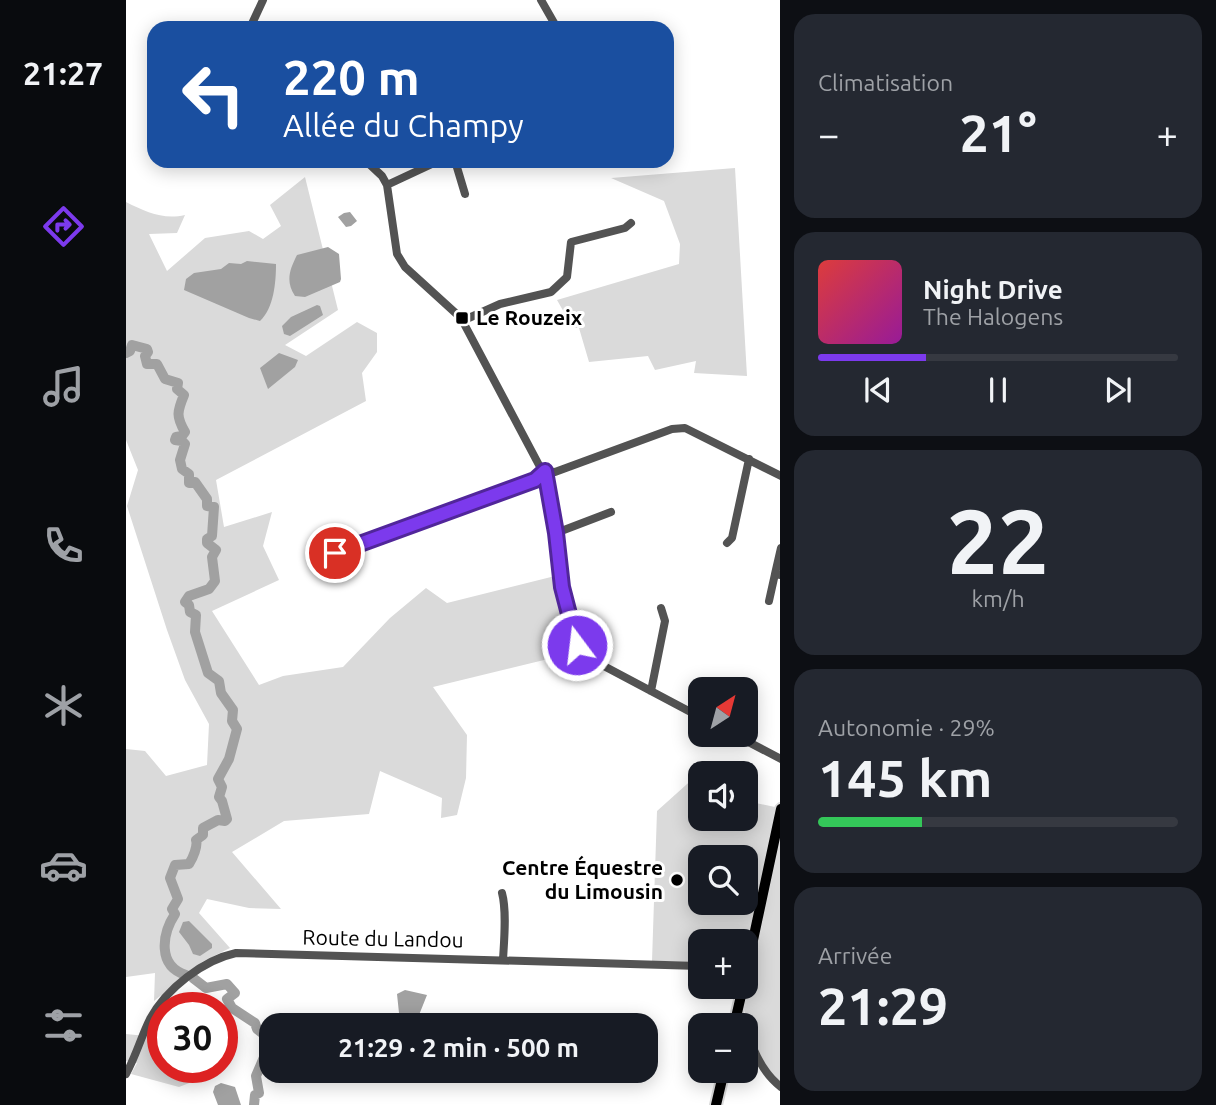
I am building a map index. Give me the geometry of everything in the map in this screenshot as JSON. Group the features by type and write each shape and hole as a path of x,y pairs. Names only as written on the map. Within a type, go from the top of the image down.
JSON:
{"main road":[{"path":"755,929 780,809"},
{"path":"716,1105 721,1083"}],"street":[{"path":"253,21 263,0"},
{"path":"541,0 553,21"},
{"path":"373,168 387,185 397,254 405,267 462,321 539,465 545,471 562,587 577,645 585,656 688,711"},
{"path":"387,185 423,168"},
{"path":"457,168 465,194"},
{"path":"462,321 500,304 551,292 567,277 571,242 625,228 631,223"},
{"path":"315,559 535,480 545,471 555,472 672,429 685,428 780,476"},
{"path":"727,543 732,538 749,459"},
{"path":"556,533 611,512"},
{"path":"769,601 778,574 780,548"},
{"path":"651,691 665,621 661,608"},
{"path":"758,747 780,759"},
{"path":"502,893 506,906 503,920 503,960"},
{"name":"Route du Landou","path":"126,1074 136,1056 149,1020 164,999 193,974 225,956 236,953 688,966"},
{"path":"758,1058 766,1073 780,1087"}],"shaded area":[{"path":"735,168 747,376 694,373 696,361 655,370 648,356 589,362 579,328 573,328 557,300 679,264 680,244 664,201 611,178"},
{"path":"305,177 338,310 285,345 306,356 357,322 377,333 377,352 362,373 366,401 216,480 224,527 272,512 263,546 279,580 212,611 259,685 283,676 343,667 390,618 426,588 447,603 555,576 577,652 433,687 467,735 466,778 457,815 441,818 442,798 380,771 369,814 284,821 232,852 281,909 249,908 207,899 199,913 230,948 202,962 165,992 154,992 155,973 126,977 126,749 145,751 166,776 207,765 209,724 185,680 127,506 138,470 126,440 126,202 162,216 185,215 177,233 149,234 167,271 205,238 249,231 263,239 281,226 270,205"},
{"path":"350,212 357,221 346,227 338,217"},
{"path":"328,247 339,254 340,282 305,297 295,296 290,285 290,275 297,255"},
{"path":"247,261 276,264 271,302 260,321 184,290 186,279 194,273"},
{"path":"317,305 323,315 290,336 284,334 282,326 291,317"},
{"path":"279,353 298,360 295,367 268,389 260,368"},
{"name":"Centre Équestre du Limousin","path":"688,783 688,831 758,831 758,803 775,807 758,887 758,845 688,845 688,915 752,915 749,929 688,929 688,962 652,961 657,811"},
{"path":"780,837 780,1082 758,1051 758,1013 745,1013 744,1010 746,999 758,999 758,943"},
{"path":"189,921 212,944 212,948 200,956 193,954 179,932 183,922"},
{"path":"405,990 427,995 420,1013 399,1013 397,994"},
{"path":"126,1034 146,1036 147,1078 131,1074 137,1063 126,1061"},
{"path":"164,1083 189,1083 179,1087"},
{"path":"221,1083 235,1087 241,1105 218,1105 213,1092 215,1086"}],"waterway":[{"path":"126,353 132,345 147,349 147,364 157,364 165,379 178,383 177,389 184,395 179,414 185,432 175,440 185,444 180,460 182,469 189,474 189,483 195,482 207,499 207,506 214,507 212,536 207,539 207,543 216,550 212,557 215,581 209,589 189,596 185,602 189,605 190,612 196,615 195,632 208,673 219,681 221,693 233,710 232,721 237,729 229,759 218,779 222,787 219,797 227,819 218,820 203,828 203,835 196,840 195,852 189,864 175,865 170,878 178,899 172,909 175,914 165,940 166,957 177,971 186,975"},
{"path":"193,978 206,988 227,984 235,993 227,999 232,1008 255,1023 259,1031"},
{"path":"254,1105 255,1095 259,1093 256,1076 259,1069"}],"place":[{"name":"Le Rouzeix","path":"462,318"},
{"name":"Centre Équestre du Limousin","path":"677,880"}],"route":[{"path":"335,553 535,480 545,471 562,587 577,645"}]}
